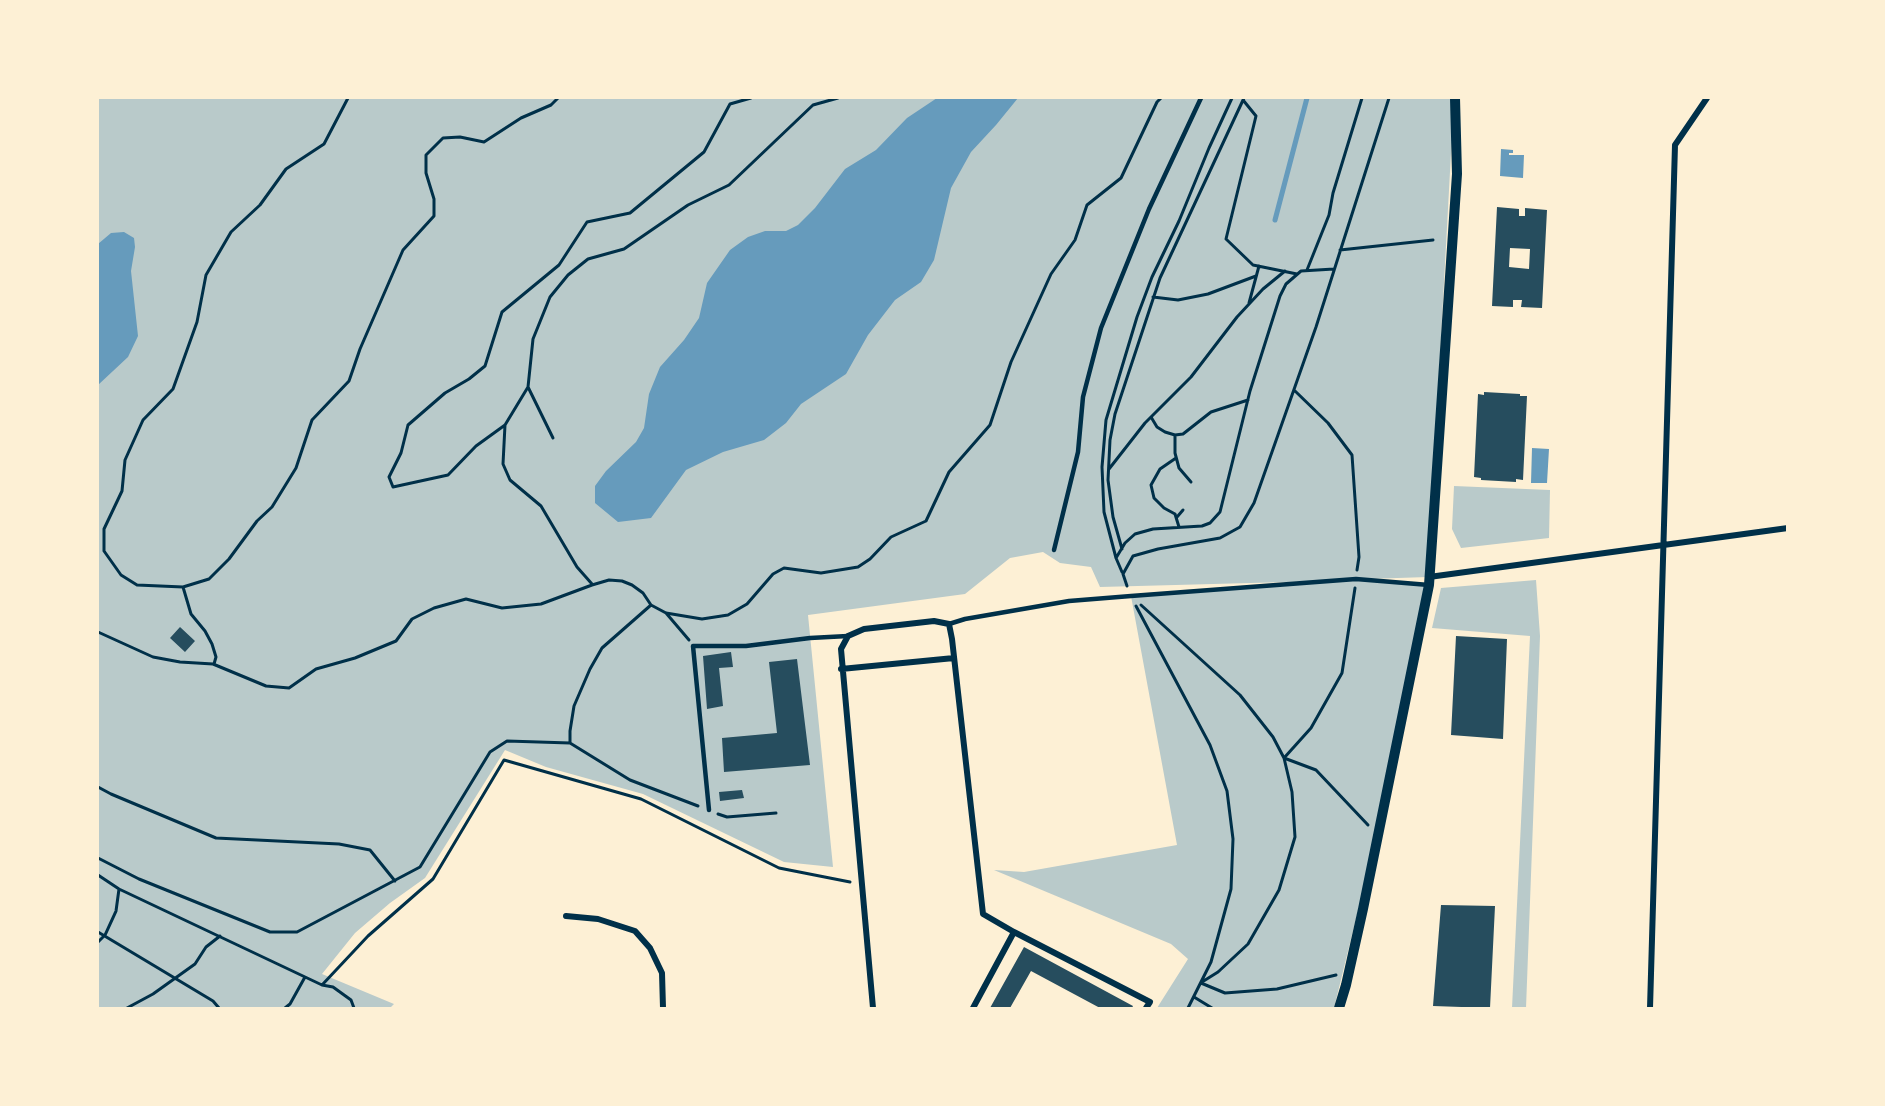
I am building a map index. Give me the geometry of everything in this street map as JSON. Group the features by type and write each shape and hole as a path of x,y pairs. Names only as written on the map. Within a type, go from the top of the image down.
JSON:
{"street":[{"path":"1339,1008 1349,973 1428,581 1457,174 1455,98"},
{"path":"1650,1008 1675,145 1707,98"},
{"path":"1428,581 1665,544 1788,528"},
{"path":"873,1008 841,649 848,636 864,629 934,621 948,624 954,658 983,914 1150,1002 1146,1008"},
{"path":"841,669 954,658"},
{"path":"566,916 598,918 635,931 650,948 662,973 663,1008"},
{"path":"973,1008 1014,932"}],"lane":[{"path":"1054,550 1078,452 1083,397 1101,328 1149,209 1201,98"},
{"path":"948,624 1068,601 1356,579 1428,581"},
{"path":"709,810 693,646 746,646 848,636"}],"path":[{"path":"348,98 324,144 286,169 260,205 231,232 206,275 197,322 173,389 143,420 125,460 122,491 104,529 104,552 121,575 137,585 183,587 209,579 229,560 257,521 272,507 296,468 312,420 349,381 403,250 434,216 434,199 426,173 426,155 443,138 460,137 484,142 521,118 551,105 558,98"},
{"path":"752,98 730,104 704,152 630,213 587,222 559,265 502,312 485,366 469,379 445,393 408,425 401,453 389,477 393,487 448,475 476,446 505,425 528,387 533,339 550,297 568,275 588,259 624,249 688,206 729,185 813,105 838,98"},
{"path":"98,632 153,657 180,662 213,664 266,686 289,688 316,669 355,658 396,641 412,619 434,608 466,599 502,608 541,604 609,580 622,581 643,593 651,605 666,613 702,619 728,615 747,604 773,574 784,568 821,573 858,567 870,559 891,537 926,521 949,472 990,425 1016,352 1052,274 1075,240 1087,205 1121,178 1161,98"},
{"path":"1188,1008 1211,962 1231,889 1233,839 1227,791 1210,745 1131,596 1116,558 1104,512 1103,446 1106,420 1137,317 1152,277 1179,221 1232,98"},
{"path":"1307,270 1329,215 1333,193 1362,98"},
{"path":"1123,574 1132,556 1220,538 1240,527 1254,503 1334,269 1389,98"},
{"path":"1122,549 1113,517 1108,470 1114,414 1160,278 1244,99 1256,116 1226,239 1253,266 1297,274"},
{"path":"1340,250 1433,240"},
{"path":"1249,304 1258,266"},
{"path":"1116,558 1130,538 1141,531 1203,526 1210,523 1220,512 1248,400 1280,296 1297,274 1307,270 1334,269"},
{"path":"1108,470 1151,417 1191,377 1249,304 1263,289 1285,272"},
{"path":"1154,297 1178,300 1209,294 1256,276"},
{"path":"528,387 553,438"},
{"path":"1151,417 1157,427 1175,435 1183,434 1211,412 1248,400"},
{"path":"505,425 503,464 510,480 541,506 577,567 592,585"},
{"path":"1175,435 1179,468 1191,482"},
{"path":"1176,458 1160,469 1151,485 1154,498 1176,517 1179,527"},
{"path":"1176,517 1183,510"},
{"path":"183,587 191,614 212,644 216,657 213,664"},
{"path":"1131,596 1240,695 1273,737 1284,758 1292,792 1295,837 1279,890 1248,944 1218,972 1201,983"},
{"path":"570,743 574,706 602,648 651,605"},
{"path":"666,613 693,646"},
{"path":"98,858 139,879 270,932 297,932 420,867 490,752 507,741 570,743 630,780 727,817 776,813"},
{"path":"1284,758 1316,770 1377,834"},
{"path":"322,985 368,936 433,879 504,760 641,800 779,868 848,881"},
{"path":"98,787 216,838 339,844 370,850 395,881"},
{"path":"98,875 119,889 322,985 333,987 351,1000 354,1008"},
{"path":"98,942 105,935 116,911 119,889"},
{"path":"98,932 213,1001 219,1008"},
{"path":"127,1008 153,994 195,964 207,947 220,936"},
{"path":"1201,983 1225,993 1276,989 1349,973"},
{"path":"285,1008 290,1004 305,977"},
{"path":"1194,997 1212,1008"}],"shaded area":[{"path":"98,98 1454,98 1428,577 1367,579 1429,585 1380,821 1334,1008 1157,1008 1188,959 1171,944 994,870 1024,872 1177,845 1131,596 1326,581 1100,587 1091,567 1060,563 1043,552 1010,558 965,594 808,615 833,867 784,862 643,794 546,767 505,750 425,878 390,903 355,933 322,974 394,1004 390,1008 98,1008"},
{"path":"1454,486 1550,490 1549,538 1461,548 1452,529"},
{"path":"1536,580 1540,636 1526,1008 1512,1008 1530,636 1432,628 1441,588"}],"water":[{"path":"937,98 1018,98 971,152 951,188 934,260 921,282 895,300 868,335 846,374 801,404 786,423 764,440 723,452 686,470 651,518 618,522 595,503 595,486 606,471 636,442 644,428 649,394 660,367 684,340 699,318 707,283 730,250 748,237 765,231 786,231 798,225 815,208 845,169 876,150 907,118"},
{"path":"1501,149 1513,150 1513,153 1509,155 1524,155 1523,178 1500,176"},
{"path":"124,232 134,238 135,247 131,271 138,336 128,357 98,385 98,244 111,233"},
{"path":"1532,448 1549,449 1547,483 1531,483"}],"building":[{"path":"1497,207 1519,209 1519,216 1525,216 1525,208 1547,210 1542,308 1521,307 1522,300 1513,300 1513,307 1492,306","holes":["1510,248 1530,249 1529,269 1509,267"]},
{"path":"1484,392 1527,396 1523,480 1516,479 1516,482 1481,480 1481,478 1474,477 1478,394 1484,395"},
{"path":"180,627 195,641 185,652 170,638"},
{"path":"1456,636 1507,639 1503,739 1451,735"},
{"path":"731,652 733,667 719,668 723,706 707,709 703,656"},
{"path":"797,659 810,765 724,772 722,738 777,733 769,662"},
{"path":"742,790 744,798 720,801 719,792"},
{"path":"1441,905 1495,906 1490,1008 1433,1006"},
{"path":"1024,947 1133,1006 1132,1008 1100,1008 1031,971 1010,1008 990,1008"}],"waterway":[{"path":"1275,220 1307,98"}]}
